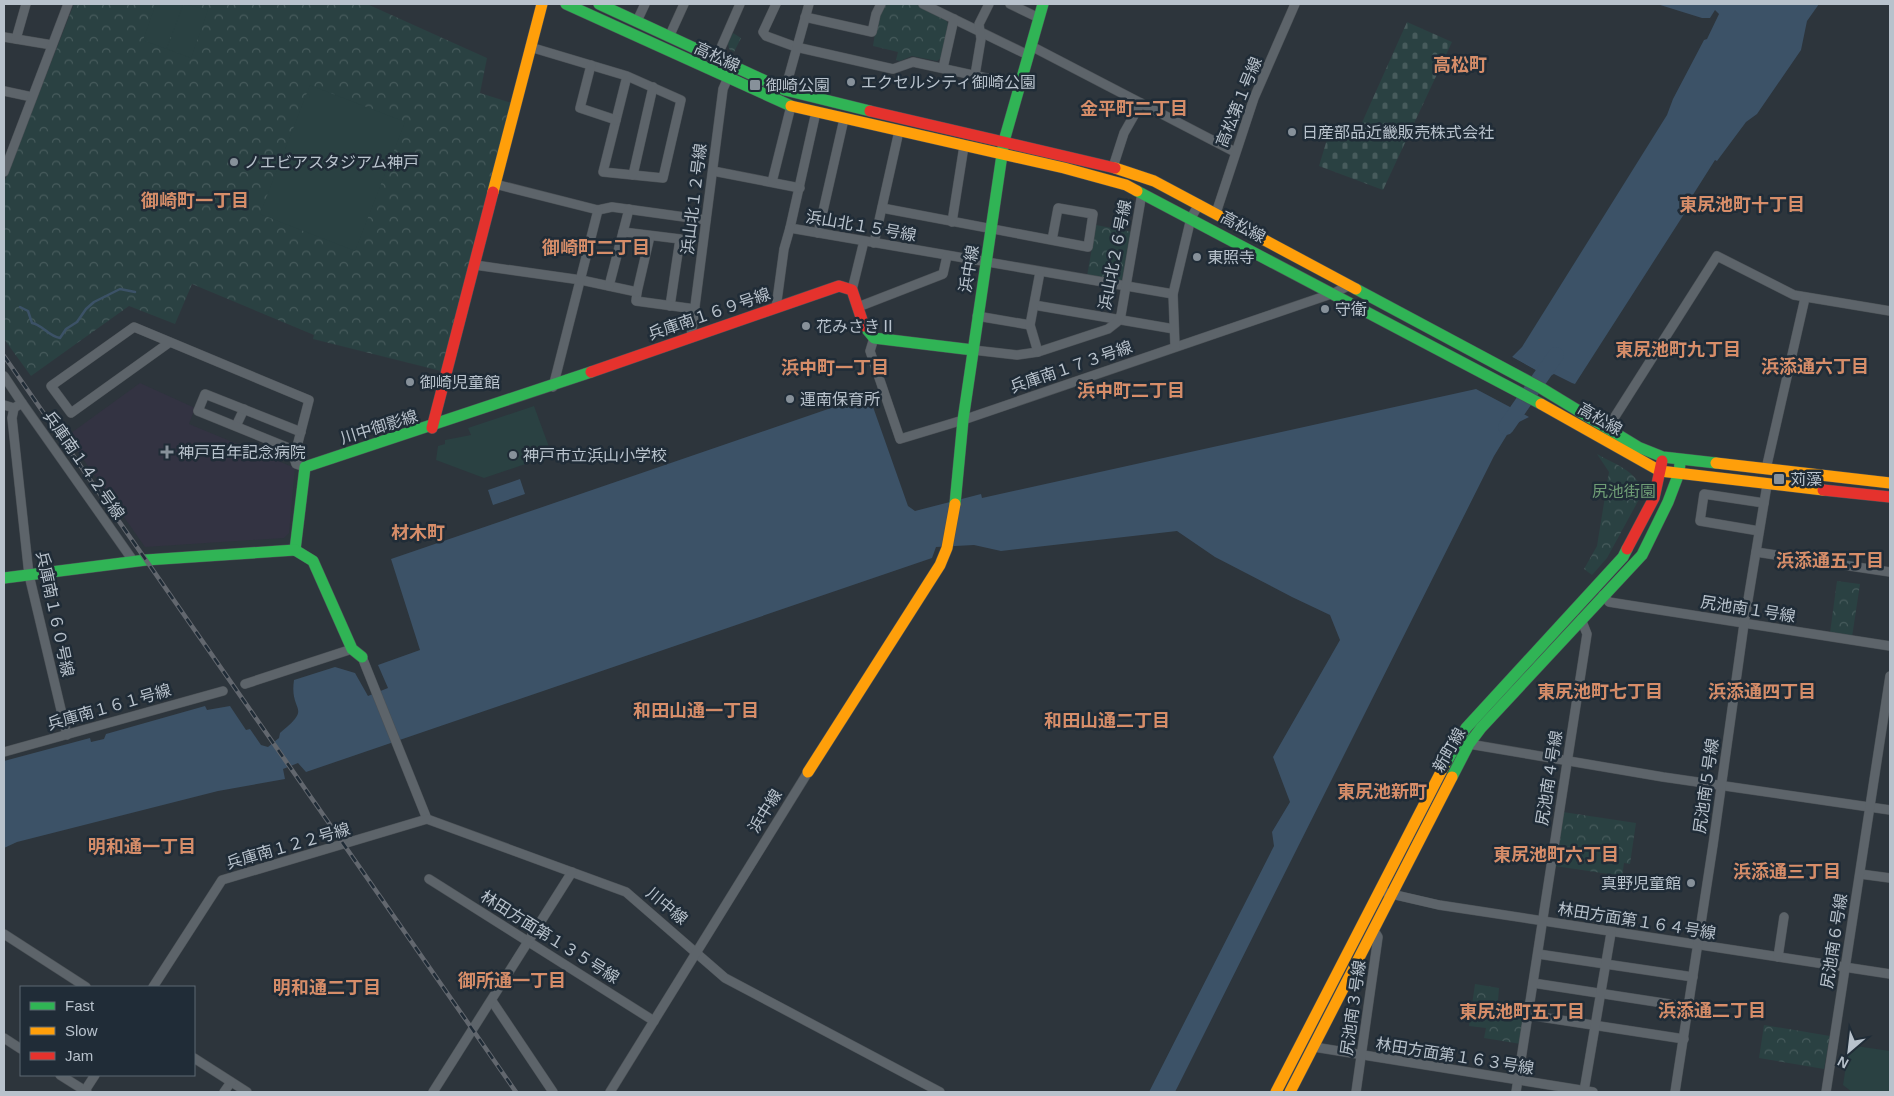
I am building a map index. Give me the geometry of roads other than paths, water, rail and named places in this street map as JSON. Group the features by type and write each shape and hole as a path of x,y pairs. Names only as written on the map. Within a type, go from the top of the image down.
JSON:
{"street":[{"path":"16,39 26,4"},
{"path":"5,167 68,4"},
{"name":"川中御影線","path":"305,467 432,428 542,4"},
{"name":"高松線","path":"566,4 791,106 1003,154 1126,185 1496,379 1660,471 1767,485 1890,497"},
{"name":"高松線","path":"599,4 785,90 1113,167 1154,181 1541,388 1638,447 1662,457 1890,483"},
{"path":"637,21 645,4"},
{"path":"669,37 684,4"},
{"path":"716,58 740,4"},
{"path":"774,4 763,32 766,36 796,47 893,69 913,62 1018,85"},
{"path":"785,90 809,4"},
{"path":"805,17 872,32 876,14 881,4"},
{"path":"923,4 1141,103 1234,152"},
{"path":"975,75 981,39 979,24 989,4"},
{"path":"1010,4 1039,18"},
{"name":"浜中線","path":"610,1092 808,772 940,565 947,548 957,492 963,420 972,350 1004,141 1018,85 1044,4"},
{"name":"高松第１号線","path":"1216,213 1234,152 1244,133 1254,98 1295,4"},
{"path":"943,68 954,19"},
{"path":"4,37 52,45"},
{"path":"530,47 627,76 682,100 663,178 603,172 627,76"},
{"path":"591,65 580,108 616,120"},
{"name":"浜山北１２号線","path":"691,337 724,89 732,66"},
{"path":"633,175 653,87"},
{"path":"4,91 32,97"},
{"path":"1113,167 1124,133 1141,103"},
{"path":"772,182 791,106"},
{"name":"浜山北１５号線","path":"816,112 790,228 1173,294"},
{"path":"818,233 844,119"},
{"path":"874,243 898,131"},
{"path":"952,222 964,146"},
{"path":"713,171 800,188"},
{"path":"495,184 598,210 612,206 706,220"},
{"name":"浜山北２６号線","path":"972,350 1016,355 1038,352 1108,329 1118,319 1142,193"},
{"path":"1175,346 1173,294 1191,218 1198,204"},
{"path":"882,208 1088,247 1093,214 1058,208 1052,240"},
{"path":"609,286 629,209"},
{"path":"553,387 598,210"},
{"path":"776,308 784,249 790,228"},
{"path":"623,232 680,239 670,306"},
{"path":"650,236 636,301 695,309"},
{"path":"864,241 852,290 865,330 874,338 972,350"},
{"path":"858,307 943,274 947,256"},
{"path":"1607,429 1717,256 1794,295 1890,311"},
{"path":"475,266 581,280 637,292"},
{"path":"1038,352 1030,325 1040,272"},
{"name":"兵庫南１７３号線","path":"874,338 870,351 900,439 963,420 1334,293 1350,285"},
{"name":"兵庫南１６９号線","path":"432,428 838,286 852,290"},
{"path":"1766,469 1806,298"},
{"path":"1034,305 1174,329"},
{"path":"977,316 1030,325"},
{"path":"170,342 71,413 51,386 134,327 170,342 309,400 294,458 296,464 305,467 295,550"},
{"path":"4,376 22,403"},
{"path":"296,451 198,411 205,394 301,432"},
{"name":"兵庫南１４２号線","path":"14,408 22,403 134,562"},
{"path":"4,405 14,408"},
{"name":"兵庫南１６０号線","path":"14,408 12,418 28,576 68,735"},
{"path":"236,426 244,409"},
{"name":"新町線","path":"1290,1092 1373,929 1385,892 1445,764 1466,728 1623,557 1654,498 1662,457"},
{"name":"新町線","path":"1276,1092 1385,892 1469,744 1481,728 1642,555 1679,473 1681,458"},
{"name":"尻池南５号線","path":"1676,1092 1744,624 1767,485"},
{"path":"1759,531 1700,522 1704,494 1764,503"},
{"path":"4,578 134,562 295,550 313,561 352,649 362,657 428,819"},
{"path":"1756,552 1890,572"},
{"name":"尻池南１号線","path":"1603,596 1609,602 1890,646"},
{"name":"尻池南４号線","path":"1516,1092 1587,634 1581,619"},
{"path":"245,684 352,649"},
{"name":"尻池南６号線","path":"1826,1092 1890,676"},
{"name":"兵庫南１６１号線","path":"4,752 223,691"},
{"path":"1469,744 1567,761 1890,810"},
{"name":"川中線","path":"428,819 626,892 697,951 725,978 940,1092"},
{"name":"兵庫南１２２号線","path":"153,986 222,880 428,819"},
{"path":"432,1092 492,1001 572,872"},
{"path":"1860,874 1890,878"},
{"name":"林田方面第１３５号線","path":"429,879 654,1021"},
{"name":"林田方面第１６４号線","path":"1385,892 1439,906 1890,974"},
{"path":"1778,957 1784,917"},
{"name":"尻池南３号線","path":"1356,1092 1378,937 1373,929"},
{"path":"1589,1092 1596,1025 1611,933"},
{"path":"4,934 84,986"},
{"path":"1538,954 1693,977"},
{"path":"1533,983 1689,1007"},
{"path":"492,1001 553,1092"},
{"path":"1528,1015 1684,1039"},
{"path":"4,1038 20,1048"},
{"name":"林田方面第１６３号線","path":"1314,1047 1589,1092"},
{"path":"195,1059 247,1092"},
{"path":"61,1076 85,1092 94,1076"},
{"path":"224,1092 231,1082"}],"waterway":[{"path":"20,307 28,311 32,323 60,338 66,329 77,322 86,309 94,302 120,289 135,292"},
{"path":"1506,427 1556,355"}],"railway":[{"path":"4,356 516,1092"}],"place":[{"name":"エクセルシティ御崎公園","path":"851,82"},
{"name":"御崎公園","path":"755,85"},
{"name":"日産部品近畿販売株式会社","path":"1292,132"},
{"name":"ノエビアスタジアム神戸","path":"234,162"},
{"name":"東照寺","path":"1197,257"},
{"name":"守衛","path":"1325,309"},
{"name":"花みさきⅡ","path":"806,326"},
{"name":"御崎児童館","path":"410,382"},
{"name":"運南保育所","path":"790,399"},
{"name":"神戸百年記念病院","path":"167,452"},
{"name":"神戸市立浜山小学校","path":"513,455"},
{"name":"苅藻","path":"1779,479"},
{"name":"真野児童館","path":"1691,883"}],"district":[{"name":"高松町","path":"1460,65"},
{"name":"金平町二丁目","path":"1134,109"},
{"name":"御崎町一丁目","path":"195,201"},
{"name":"東尻池町十丁目","path":"1742,205"},
{"name":"御崎町二丁目","path":"596,248"},
{"name":"東尻池町九丁目","path":"1678,350"},
{"name":"浜添通六丁目","path":"1815,367"},
{"name":"浜中町一丁目","path":"835,368"},
{"name":"浜中町二丁目","path":"1131,391"},
{"name":"材木町","path":"418,533"},
{"name":"浜添通五丁目","path":"1830,561"},
{"name":"東尻池町七丁目","path":"1600,692"},
{"name":"浜添通四丁目","path":"1762,692"},
{"name":"和田山通一丁目","path":"696,711"},
{"name":"和田山通二丁目","path":"1107,721"},
{"name":"東尻池新町","path":"1382,792"},
{"name":"明和通一丁目","path":"142,847"},
{"name":"東尻池町六丁目","path":"1556,855"},
{"name":"浜添通三丁目","path":"1787,872"},
{"name":"御所通一丁目","path":"512,981"},
{"name":"明和通二丁目","path":"327,988"},
{"name":"浜添通二丁目","path":"1712,1011"},
{"name":"東尻池町五丁目","path":"1522,1012"}],"park label":[{"name":"尻池街園","path":"1624,491"}]}
